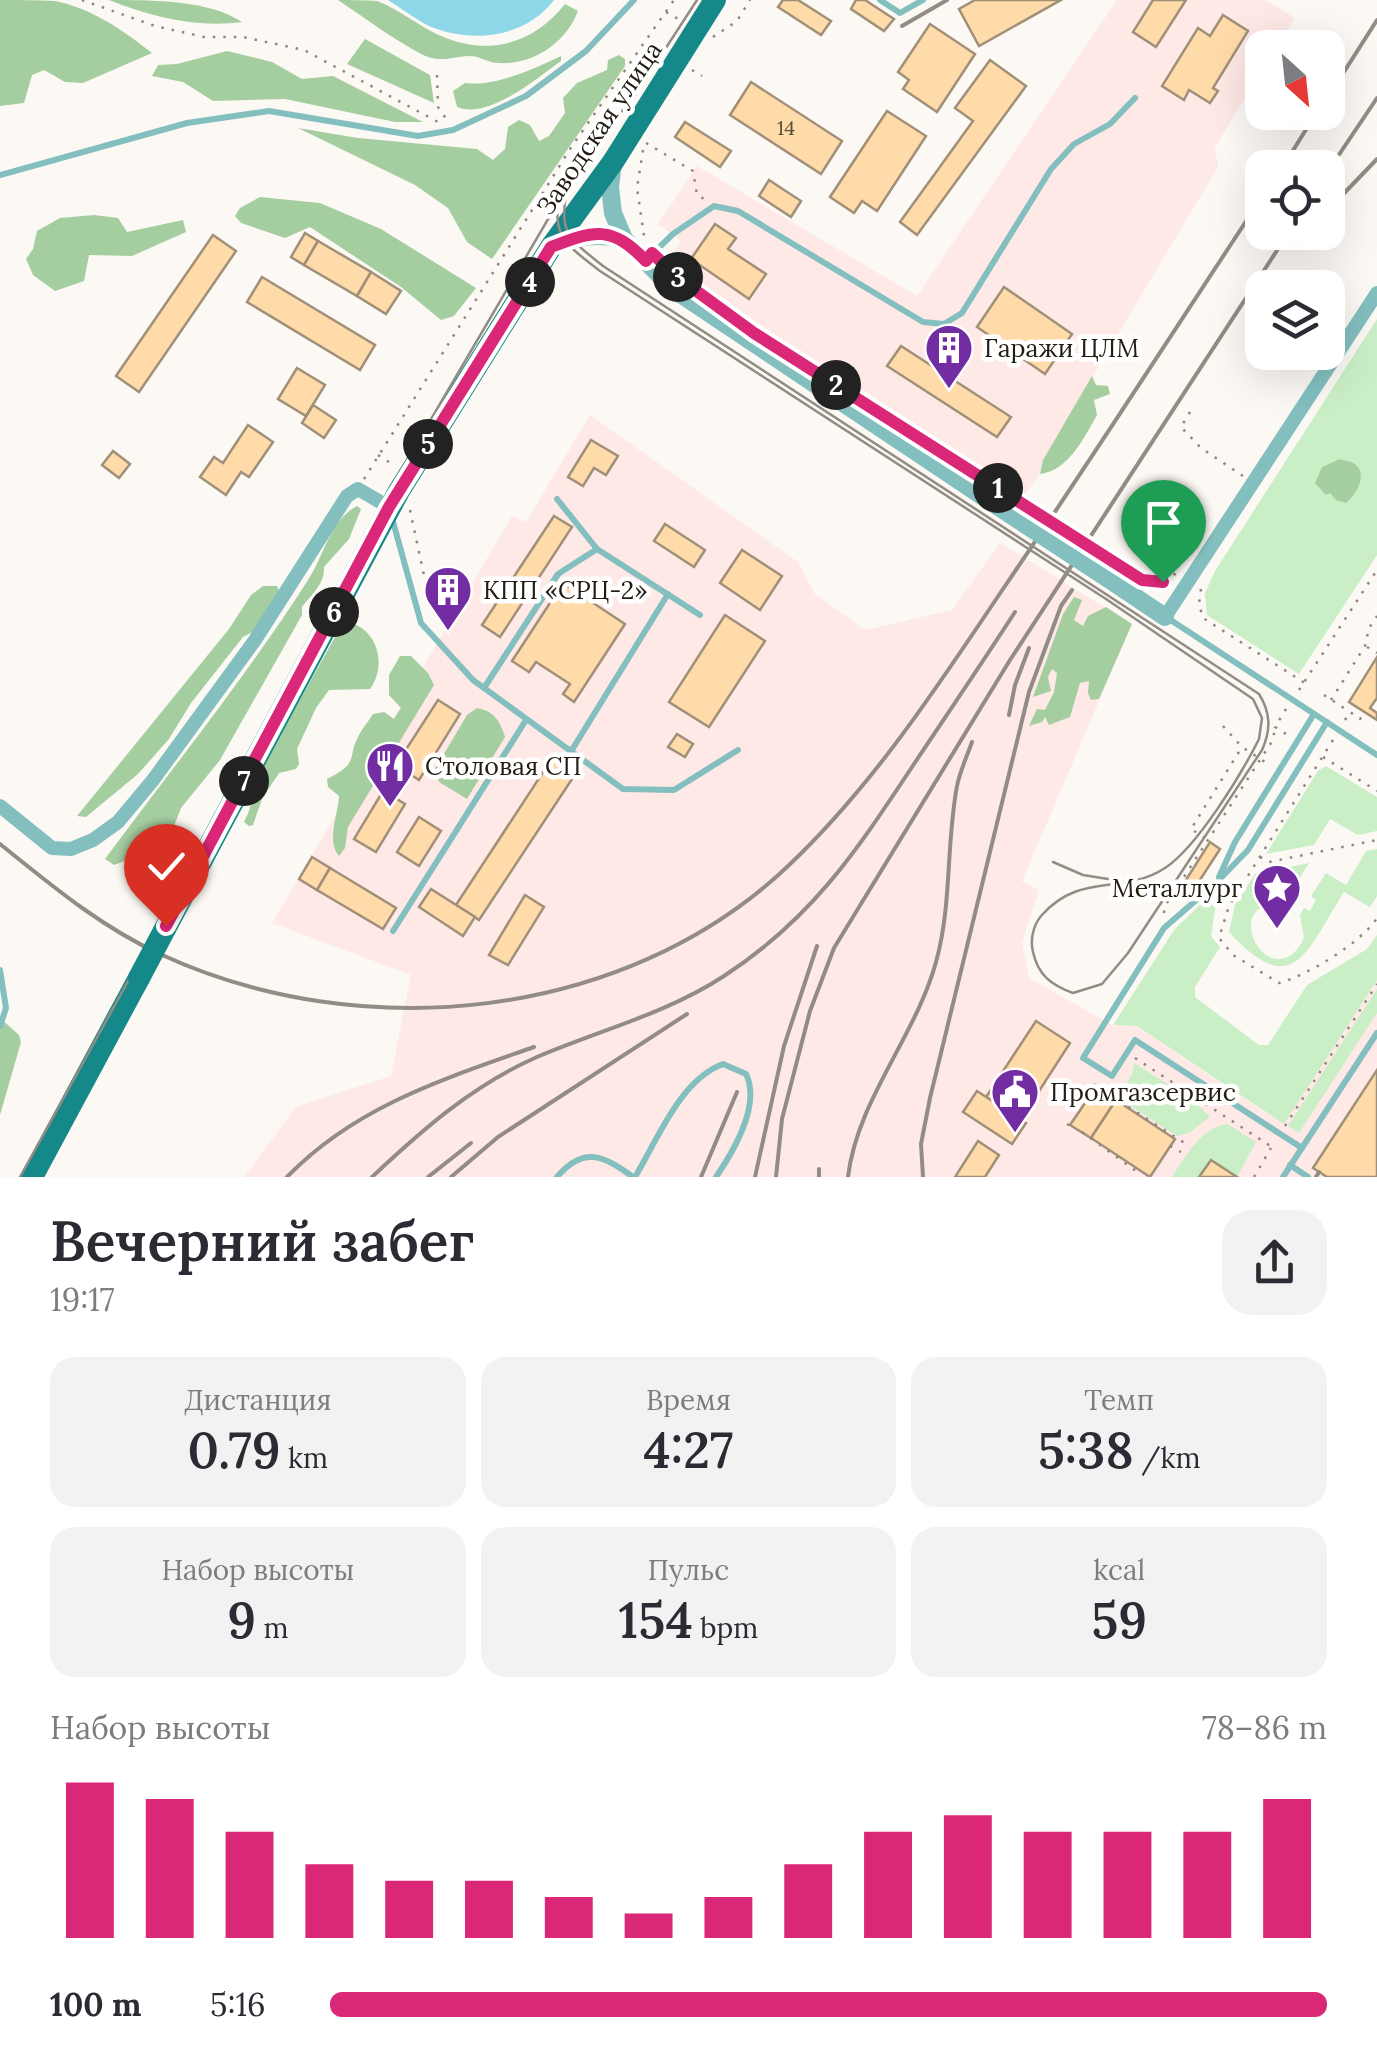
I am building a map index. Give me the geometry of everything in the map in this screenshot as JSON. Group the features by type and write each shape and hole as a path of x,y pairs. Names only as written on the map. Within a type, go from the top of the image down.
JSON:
{"main road":[{"name":"Заводская улица","path":"32,1177 389,507 551,247 613,162 715,0"}],"street":[{"path":"613,162 613,214 624,239"},
{"path":"551,247 576,237 600,234 624,239 649,257 673,289 733,332 988,500 1121,577 1165,617 1377,293"},
{"path":"0,806 52,848 71,849 118,822 154,780 255,640 347,496 358,489 389,507"}],"lane":[{"path":"0,175 187,122 270,110 418,136 453,130 526,96 586,52 634,0"},
{"path":"880,0 900,13 923,0"},
{"path":"649,257 714,206 738,212 923,322 944,324 962,313 1051,169 1074,144 1110,124 1135,98"},
{"path":"557,499 597,548 700,615"},
{"path":"389,507 420,623 484,688 623,789 674,790 738,750"},
{"path":"484,688 558,574 597,548"},
{"path":"570,752 668,594"},
{"path":"1165,617 1377,754"},
{"path":"1217,882 1235,842 1314,714"},
{"path":"393,931 526,720"},
{"path":"1302,1148 1136,1040 1112,1076 1084,1058 1164,928 1248,850 1327,722"},
{"path":"0,970 6,1008 0,1026"},
{"path":"1283,1177 1377,1033"},
{"path":"557,1177 568,1164 589,1156 608,1159 634,1177 681,1099 709,1070 724,1064 746,1074 751,1084 749,1107 729,1158 716,1177"},
{"path":"1290,1166 1308,1177"}],"path":[{"path":"82,0 204,38 244,37 304,50 453,130"},
{"path":"358,489 572,146 674,0"},
{"path":"711,38 736,21 750,0"},
{"path":"691,70 702,76"},
{"path":"437,75 438,107 453,130"},
{"path":"649,257 638,212 637,188 645,142 694,170 698,195 714,206"},
{"path":"1190,412 1181,426 1206,451 1244,476"},
{"path":"378,454 409,474"},
{"path":"414,500 410,508 431,608 444,626"},
{"path":"1045,518 1121,577 1163,582 1186,566"},
{"path":"1298,690 1377,570"},
{"path":"1204,579 1200,604 1203,618 1305,684"},
{"path":"1331,700 1365,646 1377,616"},
{"path":"1365,646 1377,653"},
{"path":"1324,696 1360,719 1364,712"},
{"path":"1164,928 1164,906 1261,760 1287,708"},
{"path":"1345,720 1350,712"},
{"path":"1222,726 1242,747 1273,767"},
{"path":"1275,727 1289,736"},
{"path":"1333,738 1229,906 1219,938 1233,955 1279,983 1298,978 1369,931 1377,918"},
{"path":"1207,839 1190,829 1242,747"},
{"path":"1322,756 1377,791"},
{"path":"1259,856 1269,862 1377,840"},
{"path":"1283,1129 1377,984"},
{"path":"1127,1053 1272,1147"},
{"path":"1093,1084 1186,1144"},
{"path":"1164,1130 1166,1124"},
{"path":"1082,1132 1136,1171"},
{"path":"1254,1177 1277,1138"},
{"path":"1170,1146 1180,1152"}],"shaded area":[{"path":"1117,0 1266,0 1295,18 1288,30 1245,30 1245,98 1215,147 1218,167 1023,497 756,329 667,261 681,241 658,224 697,166 917,296"},
{"path":"590,415 798,562 815,594 865,630 952,610 1000,543 1132,624 1022,881 1039,890 1022,943 1029,978 1112,1025 1137,1026 1266,1113 1377,935 1377,1177 244,1177 296,1107 391,1076 411,975 272,923 512,516 526,522"}],"green space":[{"path":"0,0 68,4 106,21 152,53 83,83 65,82 44,70 32,75 24,103 0,106"},
{"path":"109,0 197,5 242,22 174,20"},
{"path":"338,0 377,1 437,34 480,46 526,36 565,4 578,11 573,23 547,50 524,60 499,63 473,56 441,59 423,55"},
{"path":"365,39 430,75 434,103 347,64"},
{"path":"227,51 272,62 302,79 333,76 423,122 395,122 285,99 213,101 183,82 152,76 158,65"},
{"path":"619,55 625,59 625,66 492,259 467,242 448,208 415,185 298,128 477,149 493,160 505,149 508,127 519,120 530,125 539,141 549,136 565,113 563,98 577,83 607,70 608,60"},
{"path":"561,56 561,61 539,78 497,103 483,108 457,107 453,91 465,83 501,80"},
{"path":"260,197 320,203 381,229 476,288 454,316 441,320 401,287 310,227 285,238 241,223 235,216 240,208"},
{"path":"60,218 118,218 127,232 183,220 186,232 132,256 89,255 84,281 55,291 33,275 26,259 37,231"},
{"path":"1377,319 1377,555 1299,674 1207,615 1205,593 1215,571"},
{"path":"1092,376 1096,385 1108,386 1110,394 1094,400 1097,415 1067,460 1040,474 1043,460"},
{"path":"1340,459 1354,464 1361,475 1356,491 1346,503 1330,493 1326,495 1315,483 1322,467"},
{"path":"357,506 361,509 349,539 324,567 320,584 302,607 302,615 220,760 181,808 172,831 152,857 138,856 114,865 105,859 260,652 314,571 340,520"},
{"path":"263,586 277,586 280,594 256,630 243,637 191,703 169,739 138,774 86,817 77,816 229,629 251,595"},
{"path":"1074,597 1082,600 1074,620 1083,626 1088,616 1106,607 1132,624 1099,699 1091,700 1089,681 1080,683 1070,717 1049,725 1045,717 1029,726 1037,709 1045,710 1054,692 1057,673 1052,669 1048,677 1051,691 1033,697 1063,614"},
{"path":"344,621 365,630 371,638 378,658 375,679 370,689 329,690 297,749 299,764 296,769 279,773 249,826 244,822 251,803 248,792"},
{"path":"400,656 411,656 434,685 348,827 345,848 339,856 333,835 339,796 328,787 327,779 349,764 355,743 373,714 384,712 394,719 401,708 389,695 389,675"},
{"path":"477,708 496,718 505,737 467,799 439,782 435,769 467,715"},
{"path":"1326,766 1377,797 1377,831 1358,835 1330,819 1314,845 1266,854 1318,771"},
{"path":"1377,849 1377,896 1370,907 1344,892 1320,933 1297,960 1284,966 1269,964 1229,932 1235,905 1255,874 1309,863 1295,886 1291,884 1284,894 1287,898 1283,904 1263,907 1253,917 1251,930 1256,944 1266,954 1278,959 1291,955 1304,938 1300,915 1304,908 1310,911 1316,900 1311,896 1326,873 1346,885 1366,851"},
{"path":"1218,891 1211,936 1220,947 1195,987 1195,997 1259,1045 1268,1045 1307,985 1367,949 1377,935 1377,980 1284,1124 1137,1026 1113,1025 1174,930"},
{"path":"1377,989 1377,1013 1299,1133 1288,1126"},
{"path":"0,1018 19,1035 21,1042 0,1115"},
{"path":"1134,1063 1193,1100 1210,1117 1189,1133 1177,1136 1118,1098"},
{"path":"1228,1124 1256,1142 1237,1177 1211,1160 1199,1177 1172,1177 1202,1137"}],"water":[{"path":"388,0 554,0 528,23 480,36 429,26"}],"building":[{"path":"783,0 798,0 831,21 821,35 778,7"},
{"path":"856,0 865,0 894,19 884,31 851,9"},
{"path":"975,0 1061,0 979,46 959,9"},
{"path":"1153,0 1186,0 1156,47 1133,32"},
{"path":"1223,15 1246,30 1213,88 1218,91 1210,103 1189,90 1184,100 1162,86 1198,28 1210,36"},
{"path":"930,24 975,54 937,112 903,89 909,80 898,72"},
{"path":"990,60 1026,86 917,235 900,222 973,121 955,108"},
{"path":"751,82 842,141 821,174 730,115"},
{"path":"887,111 926,136 877,211 862,201 854,213 830,197"},
{"path":"685,122 731,151 720,167 675,137"},
{"path":"769,180 801,201 791,217 759,196"},
{"path":"715,224 736,238 728,249 766,274 749,299 691,259"},
{"path":"305,233 318,241 304,265 291,257"},
{"path":"213,235 236,251 139,392 116,376"},
{"path":"318,241 371,272 357,296 304,265"},
{"path":"371,272 401,291 386,314 357,296"},
{"path":"262,277 375,345 360,370 247,302"},
{"path":"1004,287 1072,334 1045,374 977,327"},
{"name":"Гаражи ЦЛМ","path":"901,346 1011,417 997,437 887,366"},
{"path":"297,368 325,385 306,416 278,399"},
{"path":"313,405 336,420 324,438 302,423"},
{"path":"248,425 273,442 249,477 241,472 226,495 200,477 214,457 223,463"},
{"path":"591,440 618,456 606,475 594,468 583,486 568,477"},
{"path":"113,451 130,464 119,478 102,465"},
{"path":"554,516 572,527 500,637 482,625"},
{"path":"665,524 705,550 694,567 654,541"},
{"path":"742,550 782,576 760,610 720,583"},
{"path":"563,583 625,624 574,702 563,694 570,684 536,662 529,672 512,661"},
{"path":"725,615 765,641 709,727 669,702"},
{"path":"1377,657 1377,698 1370,708 1377,713 1377,720 1349,702"},
{"path":"438,700 460,714 419,780 396,765"},
{"path":"677,734 693,744 685,757 668,747"},
{"path":"553,757 576,773 479,920 456,905"},
{"path":"383,791 405,804 376,852 354,839"},
{"path":"419,817 441,831 419,866 397,852"},
{"path":"1210,842 1220,849 1187,900 1177,894"},
{"path":"312,857 330,868 317,890 299,879"},
{"path":"330,868 396,908 383,929 317,890"},
{"path":"431,889 475,917 463,936 419,907"},
{"path":"525,895 544,907 508,965 489,955"},
{"path":"1036,1021 1070,1043 1021,1119 986,1097"},
{"path":"1377,1070 1377,1177 1327,1177 1313,1168"},
{"path":"1096,1087 1116,1100 1091,1138 1070,1125"},
{"path":"977,1091 1026,1123 1012,1144 963,1112"},
{"path":"1116,1100 1175,1139 1150,1177 1091,1138"},
{"path":"978,1141 999,1155 985,1177 955,1177"},
{"path":"1211,1160 1237,1177 1199,1177"}],"tram line":[{"path":"20,1177 382,503 568,185 595,143 634,97 697,0"},
{"path":"561,185 557,215 562,236 600,271 1106,599 1253,699 1262,718 1259,739 1191,844 1165,868 1149,876 1071,893 1056,902 1036,924 1033,952 1047,978 1073,993 1102,984 1128,953 1262,750 1268,722 1259,694 603,266 568,233 564,214 568,185"},
{"path":"1053,862 1083,875 1108,879"}],"railway":[{"path":"902,26 947,0"},
{"path":"1345,70 1377,20"},
{"path":"1342,150 1377,98"},
{"path":"1293,150 1306,130"},
{"path":"1345,192 1377,159"},
{"path":"0,844 97,918 160,954 238,983 319,1001 403,1008 487,1003 570,987 648,959 721,919 787,867 877,768 1038,538 1245,223"},
{"path":"776,1177 782,1119 810,1011 834,948 1010,660 1277,250"},
{"path":"923,1177 921,1144 930,1098 1029,692 1061,606 1072,590"},
{"path":"372,1177 429,1126 491,1081 537,1057 702,989 783,930 852,854 1015,612"},
{"path":"1009,715 1029,648"},
{"path":"848,1177 863,1121 915,1016 936,962 957,786 972,742"},
{"path":"755,1177 784,1046 817,946"},
{"path":"451,1177 498,1137 687,1014"},
{"path":"287,1177 314,1152 372,1113 434,1083 534,1047"},
{"path":"701,1177 737,1092"},
{"path":"428,1177 471,1143"},
{"path":"819,1169 819,1177"},
{"path":"1316,1177 1319,1172"}],"place":[{"name":"Гаражи ЦЛМ","path":"949,390"},
{"name":"КПП «СРЦ-2»","path":"448,632"},
{"name":"Столовая СП","path":"390,808"},
{"name":"Металлург","path":"1277,930"},
{"name":"Промгазсервис","path":"1015,1134"}],"route":[{"path":"166,926 399,490 551,247 576,237 600,234 624,239 646,261 652,253 680,279 754,333 1142,580 1163,582"}]}
